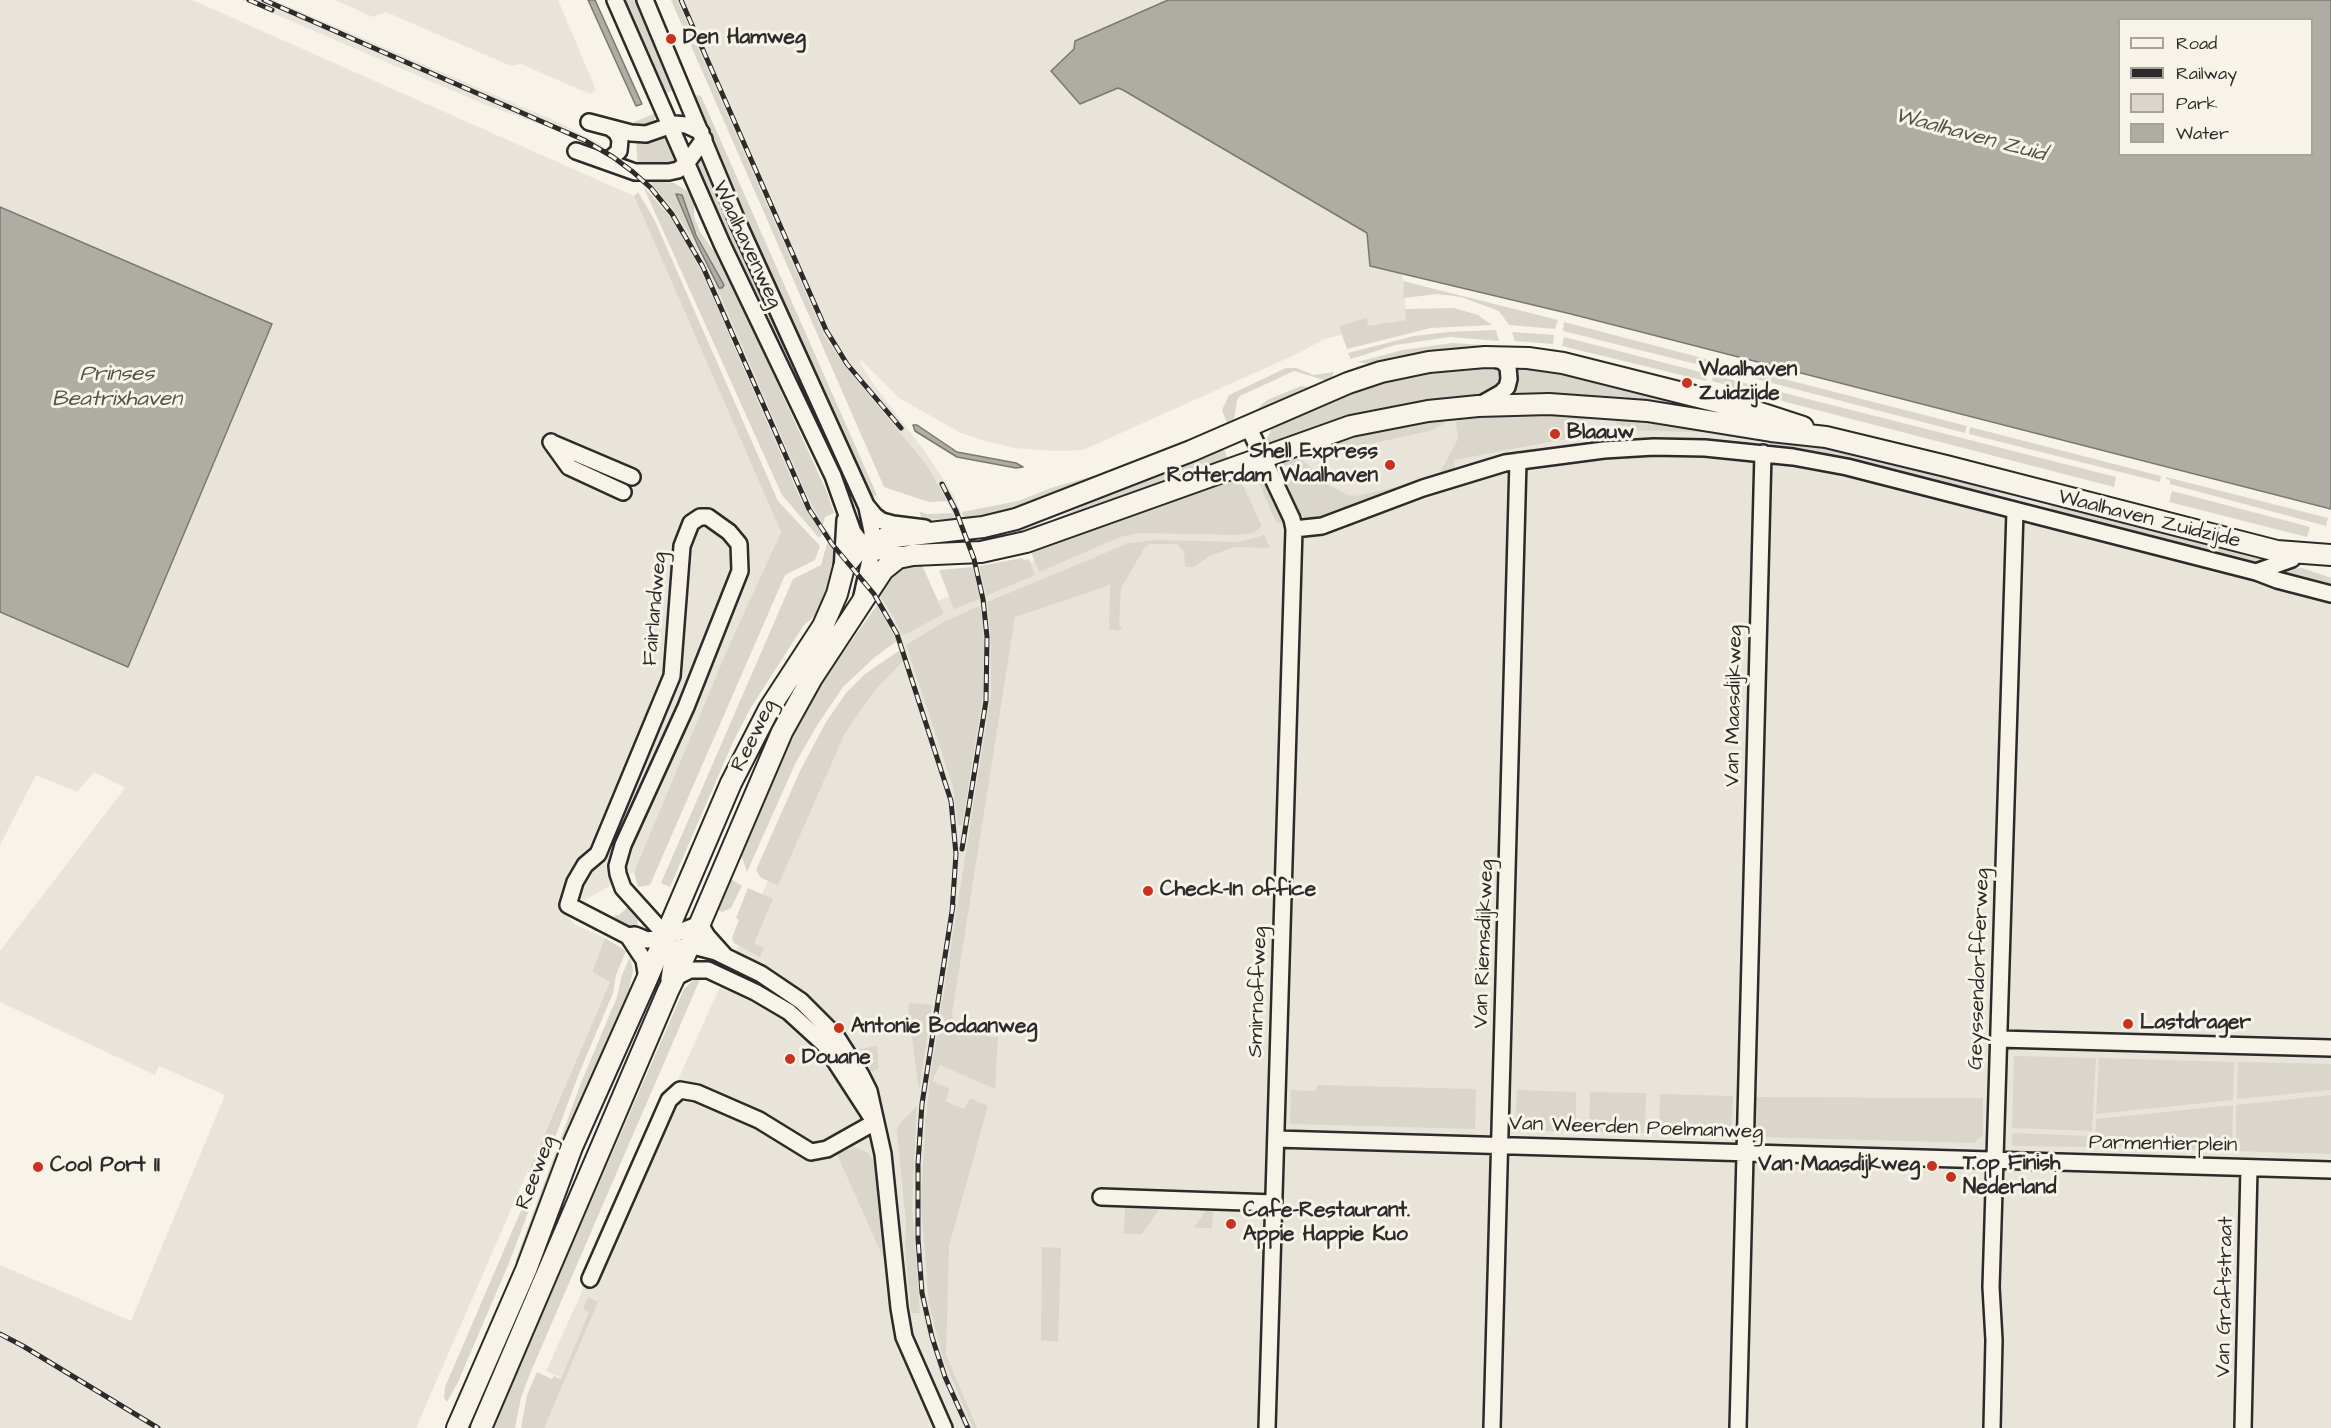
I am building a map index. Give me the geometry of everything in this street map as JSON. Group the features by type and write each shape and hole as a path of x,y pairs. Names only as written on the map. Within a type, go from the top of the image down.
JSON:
{"main road":[{"name":"Waalhaven Zuidzijde","path":"872,544 983,527 1032,514 1191,451 1348,383 1381,372 1429,362 1485,357 1528,358 1578,366 1790,422 1827,437"},
{"name":"Waalhaven Zuidzijde","path":"903,558 968,554 1019,544 1351,426 1398,416 1478,406 1549,404 1617,408 1827,437 2285,555 2331,570"},
{"name":"Reeweg","path":"458,1428 526,1270 572,1147 647,979 668,938 747,750 770,709 823,626 848,560 872,544"},
{"name":"Waalhaven Zuidzijde","path":"2285,555 2331,555"},
{"name":"Reeweg","path":"668,938 700,924 782,732 812,678 883,570 903,558"},
{"name":"Reeweg","path":"481,1428 671,985 668,938"}],"street":[{"name":"Waalhavenweg","path":"615,0 726,254 825,459 844,505 848,525"},
{"name":"Waalhavenweg","path":"645,0 738,223 870,513"},
{"path":"589,122 632,134 646,134 669,125 686,125 702,135 686,164 678,170 635,172 586,155 607,160 617,154 620,140 612,129"},
{"path":"669,172 684,177 697,187"},
{"name":"Waalhaven Zuidzijde","path":"1478,406 1501,393 1507,387 1509,379 1508,367 1502,361 1485,357"},
{"path":"1248,426 1262,457"},
{"path":"622,492 569,467 551,442 632,477"},
{"name":"Waalhaven Zuidzijde","path":"1294,529 1322,526 1432,485 1487,467 1518,460 1592,451 1654,447 1705,448 1763,453 1847,467 2256,572 2331,594"},
{"name":"Van Maasdijkweg","path":"1738,1428 1763,453"},
{"name":"Smirnoffweg","path":"1262,457 1292,519 1294,529 1267,1428"},
{"name":"Van Riemsdijkweg","path":"1492,1428 1518,460"},
{"name":"Geyssendorfferweg","path":"1992,1428 1994,1340 1991,1287 2014,511"},
{"name":"Waalhaven Zuidzijde","path":"870,513 888,523 911,527 958,529 983,527"},
{"name":"Reeweg","path":"858,608 872,544 870,513"},
{"name":"Fairlandweg","path":"628,936 568,905 575,882 585,865 598,855 672,676 682,546 691,523 700,517 708,517 729,532 739,544 740,571 686,707 623,845 617,866 623,888 668,938"},
{"path":"848,525 857,539 872,544"},
{"name":"Reeweg","path":"841,578 848,525"},
{"name":"Waalhaven Zuidzijde","path":"872,544 887,554 903,558"},
{"name":"Waalhaven Zuidzijde","path":"2256,572 2285,555"},
{"path":"700,924 707,936 724,955"},
{"path":"647,979 644,960 628,936 635,935 647,940 668,938 724,955 761,974 788,992 825,1023 852,1059 869,1091 883,1154 904,1337 944,1428"},
{"path":"671,985 690,970 708,970 755,992 789,1012 824,1044 875,1122"},
{"path":"1999,1039 2331,1048"},
{"path":"590,1279 672,1095 680,1090 697,1093 759,1120 811,1152 827,1149 875,1122"},
{"name":"Van Weerden Poelmanweg","path":"1276,1139 1995,1162"},
{"name":"Parmentierplein","path":"1995,1162 2331,1170"},
{"name":"Van Graftstraat","path":"2243,1428 2249,1168"},
{"path":"1101,1197 1274,1203"}],"shaded area":[{"path":"0,0 192,0 634,196 781,532 727,650 634,872 585,900 563,897 564,913 576,925 605,938 592,972 610,982 416,1428 0,1428 0,1265 131,1321 225,1095 159,1066 155,1075 0,1002 0,951 125,788 94,772 77,792 36,775 0,845 0,612 129,667 272,325 0,207"},
{"path":"242,0 274,0 560,123 600,144 656,187 698,246 705,260 823,525 876,590 895,620 903,638 911,612 977,585 971,560 947,501 927,465 845,366 825,337 677,0 1215,0 1128,79 1407,257 1402,274 1407,320 1324,339 1299,353 1083,450 1015,448 961,433 899,398 861,360 860,363 874,385 923,449 953,494 964,519 983,582 1245,472 1338,438 1476,413 1593,412 1732,430 1926,471 2302,568 2331,578 2331,1428 543,1428 564,1379 546,1371 810,788 843,726 895,665 899,650 895,637 877,605 822,534 806,509 701,270 672,219 647,188 596,149 564,133 486,105"},
{"path":"335,0 558,0 596,90 590,94 521,64 511,66 386,12 373,17"}],"green space":[{"path":"621,0 638,0 677,88 662,95"},
{"path":"671,0 677,0 825,337 845,366 927,465 947,501 929,502 884,487"},
{"path":"701,96 877,495 871,498 722,164 694,97"},
{"path":"656,113 654,122 634,126 634,122"},
{"path":"667,133 680,163 638,170 636,139"},
{"path":"700,158 753,278 803,376 800,378 768,321 725,235 694,166"},
{"path":"649,180 674,183 691,196 694,203 694,217 700,232 713,250 718,250 724,262 827,492 834,513 825,517 823,525 806,493 705,260 719,288 724,285 676,194 698,246"},
{"path":"643,186 672,219 701,270 801,500 822,534 819,538 782,495"},
{"path":"638,192 655,221 778,501 820,546 815,560 785,575 650,885 638,887 634,872 727,650 781,532 634,196"},
{"path":"1403,281 1558,320 1555,329 1509,325 1499,311 1461,297 1437,294 1404,298"},
{"path":"1454,308 1478,315 1492,325 1431,328 1347,349 1339,326 1367,318 1368,326 1406,320 1405,309"},
{"path":"1564,322 1710,360 1708,367 1563,331"},
{"path":"1496,330 1499,341 1450,337 1395,345 1351,359 1348,353 1414,336"},
{"path":"1512,332 1554,335 1553,344 1515,341"},
{"path":"1564,337 1708,374 1706,381 1562,346"},
{"path":"1452,343 1499,346 1500,351 1450,348 1393,357 1369,364 1357,362 1403,350"},
{"path":"1714,361 1967,426 1965,433 1714,368"},
{"path":"1489,363 1501,368 1503,384 1486,394 1404,405 1320,425 1274,446 1265,443 1271,430 1277,425 1343,396 1370,380"},
{"path":"1519,363 1747,416 1508,397 1514,368"},
{"path":"1286,368 1296,368 1314,375 1334,372 1331,379 1327,381 1294,371 1240,396 1237,400 1234,419 1229,428 1222,410 1229,395"},
{"path":"1713,375 2116,477 2114,487 1786,402 1712,381"},
{"path":"1301,386 1311,387 1313,392 1255,417 1255,411 1267,400"},
{"path":"1593,412 1732,433 1618,430 1615,418 1587,419 1586,435 1454,460 1455,469 1439,474 1458,439 1456,423 1463,415"},
{"path":"1446,417 1444,423 1434,430 1351,448 1335,456 1324,453 1317,445 1338,438"},
{"path":"1970,427 2161,476 2160,482 1969,434"},
{"path":"1785,439 1996,489 1994,496 1846,460 1769,445 1769,441"},
{"path":"1178,444 1179,446 1113,473 1016,508 964,519 962,512 1018,501 1054,487 1104,473"},
{"path":"1222,445 1229,462 1050,529 973,547 971,541 1007,534 1052,520"},
{"path":"1297,455 1327,484 1347,495 1356,496 1414,483 1326,519 1307,519 1300,514 1280,475 1283,462"},
{"path":"1254,472 1267,483 1286,525 1276,522"},
{"path":"1237,473 1262,526 1253,533 1238,535 1140,533 1120,537 1039,572 1031,552 1047,542"},
{"path":"2166,477 2328,518 2326,526 2170,484 2170,480"},
{"path":"2172,491 2310,527 2307,537 2169,502"},
{"path":"2052,503 2275,561 2257,564 2054,513 2050,511"},
{"path":"919,511 927,514 952,513 955,519 922,520"},
{"path":"1264,535 1270,548 1235,547 1209,556 1194,567 1185,566 1184,552 1177,544 1150,544 1145,547 1121,588 1119,626 1122,627 1121,630 1109,630 1110,585 1015,617 952,1014 953,1019 992,1037 998,1037 995,1089 940,1065 932,1081 950,1089 945,1101 964,1109 970,1098 988,1106 949,1246 946,1355 977,1428 973,1428 943,1358 929,1304 921,1205 925,1124 931,1072 991,694 991,642 987,604 1129,543 1156,540 1239,542"},
{"path":"828,540 838,553 833,585 819,612 804,625 750,709 733,742 670,887 661,883 793,579 821,565"},
{"path":"1022,558 1029,559 1035,575 986,596 979,566"},
{"path":"921,563 944,614 902,636 880,596 888,579 901,567"},
{"path":"973,567 981,598 954,609 939,570"},
{"path":"2302,568 2331,578 2331,588 2281,575 2280,571"},
{"path":"877,605 897,641 875,657 843,687 818,724 796,762 747,872 739,848 783,748 806,705"},
{"path":"979,606 983,617 985,683 962,825 958,825 953,787 906,645 942,623"},
{"path":"903,648 907,657 875,690 845,733 778,885 761,878 756,870 800,771 826,722 846,693 865,674"},
{"path":"728,877 742,886 731,908 722,912 714,908"},
{"path":"748,888 773,899 754,943 764,948 760,957 734,943 732,938 739,920 736,918"},
{"path":"628,907 639,919 635,930 613,920 615,915 619,915"},
{"path":"605,938 626,951 616,975 613,993 580,1071 542,1172 528,1172 610,982 592,972"},
{"path":"630,957 633,970 627,1001 518,1263 515,1262 581,1083 617,997 622,975"},
{"path":"701,977 529,1376 521,1398 515,1428 490,1428 559,1264 574,1241 684,989 695,978"},
{"path":"910,1003 932,1005 919,1091 908,1006"},
{"path":"877,1046 879,1068 872,1072 859,1049"},
{"path":"2014,1056 2096,1058 2092,1131 2012,1128"},
{"path":"2099,1058 2234,1062 2233,1100 2096,1114"},
{"path":"2238,1062 2331,1064 2331,1090 2237,1099"},
{"path":"1318,1085 1476,1089 1475,1129 1290,1124 1291,1090 1315,1091"},
{"path":"1517,1090 1576,1092 1576,1132 1519,1130 1515,1127"},
{"path":"1590,1092 1646,1093 1645,1133 1589,1132"},
{"path":"1660,1094 1733,1096 1732,1127 1729,1136 1659,1134"},
{"path":"2331,1095 2331,1154 2236,1151 2236,1105"},
{"path":"1755,1097 1983,1098 1983,1135 1974,1143 1757,1137 1754,1130"},
{"path":"2233,1105 2232,1151 2095,1146 2096,1119"},
{"path":"917,1106 912,1206 920,1313 911,1313 905,1248 906,1223 897,1131 898,1126"},
{"path":"2012,1133 2091,1136 2091,1147 2012,1146"},
{"path":"854,1147 869,1153 876,1167 886,1264 837,1154"},
{"path":"536,1183 538,1186 509,1263 458,1382 447,1402 444,1398 445,1387 532,1185"},
{"path":"1125,1207 1160,1208 1142,1234 1124,1234"},
{"path":"1206,1210 1213,1211 1212,1228 1194,1228"},
{"path":"1042,1247 1061,1248 1058,1342 1041,1340"},
{"path":"588,1297 598,1302 544,1428 521,1428 527,1395 537,1372 552,1379 554,1376 561,1379 589,1312 583,1309"}],"water":[{"path":"588,0 595,0 642,104 636,106"},
{"name":"Waalhaven Zuid","path":"1168,0 2331,0 2331,509 1571,314 1370,266 1367,233 1123,90 1118,88 1080,104 1051,71 1074,49 1075,41"},
{"path":"676,194 682,195 696,235 724,285 722,288 719,288 698,246"},
{"name":"Prinses Beatrixhaven","path":"0,207 272,324 128,667 0,612"},
{"path":"913,425 917,425 957,452 1016,463 1023,467 1016,468 957,457 915,431"}],"railway":[{"path":"249,0 272,10"},
{"path":"264,0 584,140 633,172 651,188 672,214 703,267 809,509 832,544 874,594 897,634 951,801 956,854 952,912"},
{"path":"681,0 826,330 847,364 901,428"},
{"path":"942,484 956,511 974,559 983,599 987,637 986,701 962,849"},
{"path":"953,905 922,1104 918,1164 918,1239 922,1293 932,1337 945,1377 968,1428"},
{"path":"0,1334 158,1428"}],"place":[{"name":"Den Hamweg","path":"671,39"},
{"name":"Waalhaven Zuidzijde","path":"1687,383"},
{"name":"Blaauw","path":"1555,434"},
{"name":"Shell Express Rotterdam Waalhaven","path":"1390,465"},
{"name":"Check-In office","path":"1148,891"},
{"name":"Lastdrager","path":"2128,1024"},
{"name":"Antonie Bodaanweg","path":"839,1028"},
{"name":"Douane","path":"790,1059"},
{"name":"Van Maasdijkweg","path":"1932,1166"},
{"name":"Cool Port II","path":"38,1167"},
{"name":"Top Finish Nederland","path":"1951,1177"},
{"name":"Cafe-Restaurant. Appie Happie Kuo","path":"1231,1224"}]}
